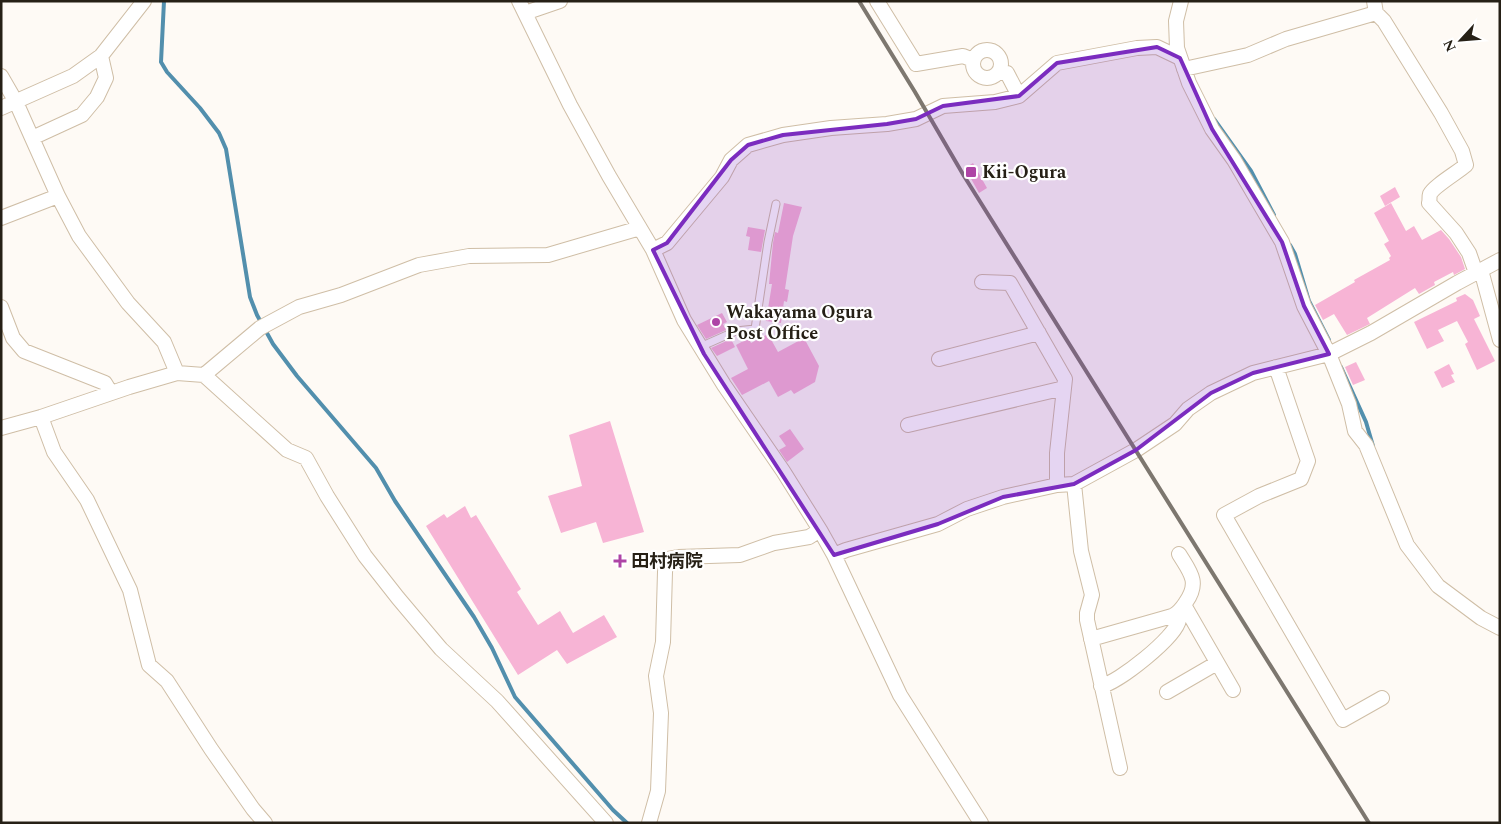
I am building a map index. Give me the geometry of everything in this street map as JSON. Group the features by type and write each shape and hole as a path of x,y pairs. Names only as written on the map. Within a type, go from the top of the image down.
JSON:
{"street":[{"path":"1,108 74,76 102,56 144,1"},
{"path":"560,1 522,7 570,105 608,176 653,250 684,320 820,530 900,695 981,823"},
{"path":"877,1 916,64 963,56 973,60"},
{"path":"1181,1 1176,21 1177,48 1189,84 1212,129 1234,160 1282,242 1304,306 1329,354 1349,404 1355,432 1366,445 1407,545 1438,586 1481,618 1500,628"},
{"path":"653,250 667,243 722,177 731,160 748,145 783,135 831,128 887,124 916,119 943,106 995,102 1019,96 1057,63 1138,48 1156,46 1182,64 1248,55 1375,7 1441,113 1462,151 1466,165 1456,175 1440,184 1430,194 1429,202 1456,233 1479,271 1500,340"},
{"path":"999,73 1001,61 996,52 991,50 978,52 973,60 975,72 983,78 991,78 999,73 1006,73 1019,96"},
{"path":"32,138 82,115 97,97 106,78 102,56"},
{"path":"1,76 16,102 58,196 80,236 128,303 164,342 177,373"},
{"path":"1,218 58,196"},
{"path":"204,375 260,328 300,307 341,295 419,265 469,256 548,255 640,228"},
{"path":"834,556 846,550 938,524 967,509 1003,497 1074,484 1136,450 1175,424 1188,409 1211,393 1253,373 1329,354 1371,333 1500,260"},
{"path":"982,282 1010,283 1065,379 1057,453 1057,486"},
{"path":"1,306 13,338 24,350 104,383 111,393"},
{"path":"939,359 1038,332"},
{"path":"1276,367 1308,461 1301,479 1260,496 1224,516 1342,720 1382,698"},
{"path":"1,428 177,373 204,375 286,450 306,458 327,496 366,556 398,598 441,649 497,701 606,823"},
{"path":"908,425 1064,388"},
{"path":"41,417 54,452 87,500 130,590 149,665 166,681 211,749 265,823"},
{"path":"1074,484 1080,551 1092,595 1086,615 1120,768"},
{"path":"650,821 658,791 661,713 656,676 663,642 667,559 740,555 774,543 809,537 820,530"},
{"path":"1091,639 1172,616 1181,609 1192,593 1193,580 1179,554"},
{"path":"1181,609 1233,690"},
{"path":"1102,686 1112,683 1159,647 1178,623 1181,609"},
{"path":"1167,692 1217,663"}],"lane":[{"path":"700,347 736,331 755,329 768,242 776,204"}],"highlighted area":[{"path":"1157,47 1180,58 1212,129 1282,242 1304,306 1329,354 1253,373 1211,393 1136,450 1074,484 1003,497 938,524 834,555 704,354 653,250 667,243 731,160 748,145 783,135 887,124 916,119 943,106 1019,96 1057,63"}],"building":[{"path":"973,163 987,188 979,193 965,168"},
{"path":"1395,187 1400,197 1385,206 1380,196"},
{"path":"784,203 802,207 793,236 785,289 789,290 787,302 784,301 781,323 766,321 772,284 769,284 773,243 775,232 778,233"},
{"path":"1391,203 1406,231 1414,226 1422,240 1441,230 1461,257 1465,269 1454,275 1453,272 1434,282 1435,285 1419,294 1415,288 1367,318 1370,324 1347,335 1334,314 1323,320 1315,305 1390,260 1391,256 1384,244 1389,241 1374,213"},
{"path":"748,227 765,230 761,252 748,250 750,237 746,236"},
{"path":"1465,294 1473,300 1480,316 1474,319 1495,361 1477,370 1465,344 1468,342 1457,321 1438,330 1444,341 1427,349 1414,322 1457,301 1456,298"},
{"path":"722,313 727,322 723,324 726,330 706,339 697,325"},
{"path":"768,334 778,352 804,338 819,366 815,382 794,394 791,390 778,397 769,381 742,395 731,378 748,369 736,345 749,338 751,343"},
{"path":"731,339 735,347 717,356 711,348"},
{"path":"1356,362 1365,380 1353,385 1345,367"},
{"path":"1449,364 1454,374 1451,375 1455,382 1442,388 1434,372"},
{"path":"610,421 644,532 603,543 596,522 561,533 548,496 582,486 569,435"},
{"path":"790,429 804,449 787,462 779,450 786,446 779,436"},
{"path":"465,506 471,518 476,515 521,589 517,592 538,625 560,611 573,633 604,615 617,637 567,664 557,650 518,675 426,526 444,514 447,518"}],"waterway":[{"path":"164,1 161,62 167,72 200,108 219,133 226,149 250,297 257,315 273,344 297,376 376,468 395,501 474,617 492,648 515,697 613,810 627,823"},
{"path":"1214,119 1251,171 1274,215"},
{"path":"1290,245 1295,254 1309,301 1329,340"},
{"path":"1341,367 1366,422 1373,446"}],"railway":[{"path":"859,1 964,176 1369,823"}],"place":[{"name":"Kii-Ogura","path":"971,172"},
{"name":"Wakayama Ogura Post Office","path":"716,322"},
{"name":"田村病院","path":"620,561"}]}
